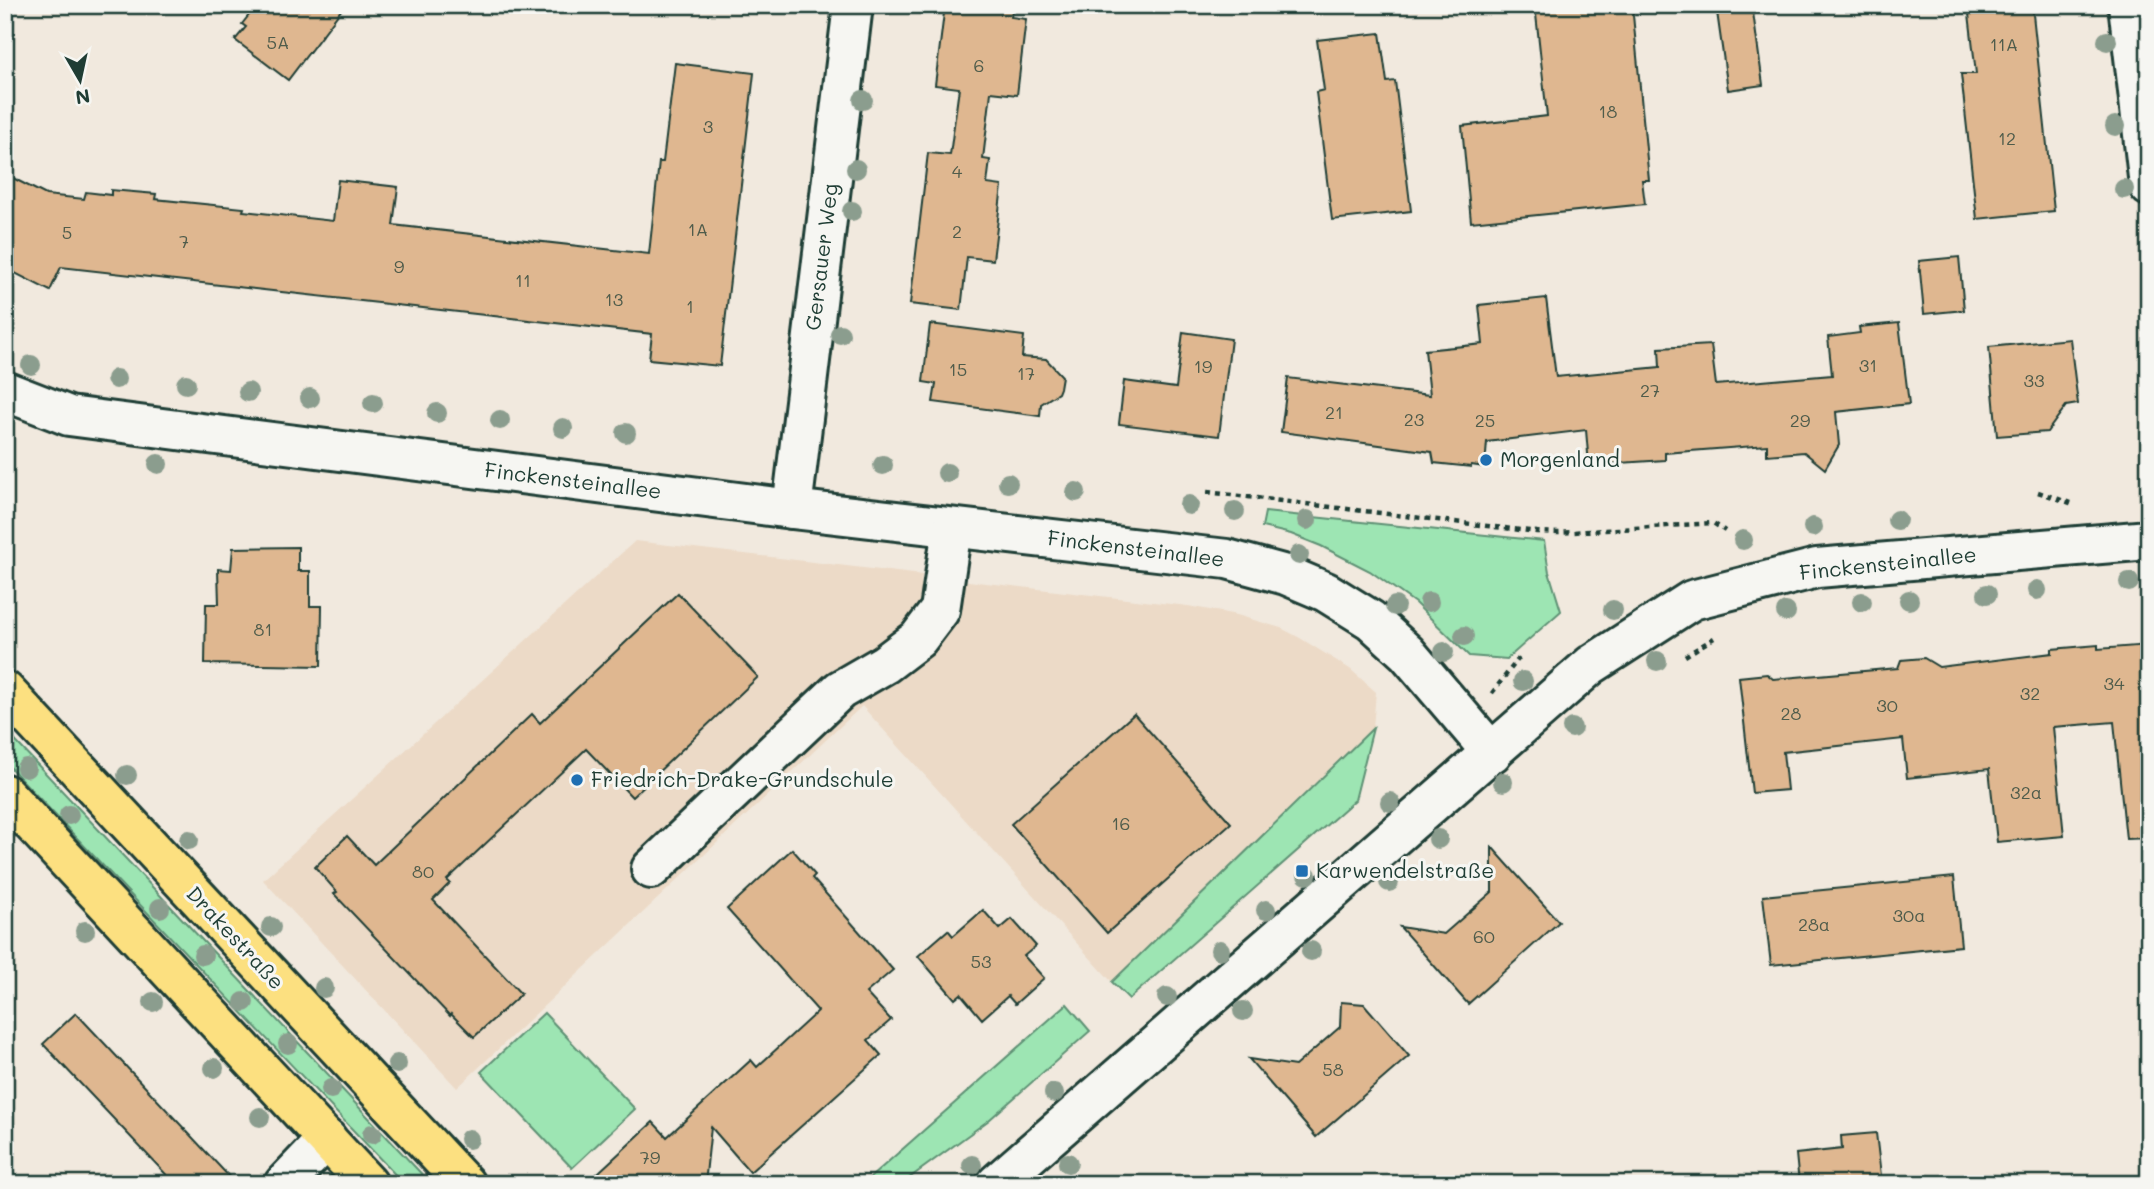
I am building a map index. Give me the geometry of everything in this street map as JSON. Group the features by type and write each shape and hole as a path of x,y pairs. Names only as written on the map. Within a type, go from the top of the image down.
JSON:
{"main road":[{"name":"Drakestraße","path":"5,691 465,1184"},
{"path":"5,794 369,1184"}],"street":[{"name":"Gersauer Weg","path":"792,509 853,5"},
{"path":"2129,5 2149,186"},
{"name":"Finckensteinallee","path":"5,391 69,416 792,509 1227,559 1286,575 1326,592 1371,620 1407,653 1492,753 1591,665 1692,600 1817,568 2149,540"},
{"path":"651,869 840,690 885,664 918,639 940,610 952,528"},
{"path":"996,1184 1492,753"},
{"path":"284,1184 327,1139"}],"path":[{"path":"1208,492 1537,532 1713,523 1725,531"},
{"path":"1492,693 1519,658"}],"shaded area":[{"name":"Friedrich-Drake-Grundschule","path":"635,541 922,575 921,584 957,588 959,580 1188,606 1237,615 1281,628 1350,669 1376,692 1373,728 1112,982 862,706 457,1088 263,880"}],"green space":[{"path":"1265,512 1544,541 1549,572 1561,611 1507,659 1469,656 1415,603 1370,571 1321,546 1291,534 1262,527"},
{"path":"1373,728 1355,800 1129,999 1112,982"},
{"path":"5,730 431,1184 404,1184 5,762"},
{"path":"1067,1004 1090,1031 989,1120 901,1184 863,1184"},
{"path":"544,1013 635,1109 572,1168 481,1072"}],"building":[{"path":"257,5 345,5 288,80 235,40 246,27 242,24"},
{"path":"945,5 1013,5 1011,17 1026,19 1017,95 991,92 983,159 990,160 987,184 1002,186 993,260 967,257 961,310 910,304 928,153 950,155 959,88 935,85"},
{"path":"1535,5 1632,5 1649,180 1642,180 1645,204 1471,222 1462,126 1547,116"},
{"path":"1716,5 1752,5 1763,85 1728,90"},
{"path":"1968,5 2032,5 2054,211 1977,219 1961,74 1976,74"},
{"path":"1380,33 1387,82 1395,81 1411,211 1332,220 1316,92 1324,90 1317,40"},
{"path":"675,63 754,73 720,366 649,359 652,334 61,267 50,291 5,268 5,174 46,195 84,199 86,192 111,195 111,190 156,194 155,199 333,221 338,180 398,187 393,225 649,254 659,162 663,162"},
{"path":"1959,257 1964,310 1924,314 1919,261"},
{"path":"1546,298 1556,377 1660,367 1659,348 1711,345 1716,385 1832,375 1828,337 1860,333 1859,327 1899,323 1909,404 1836,412 1839,445 1825,469 1804,452 1767,455 1767,445 1665,453 1665,460 1589,465 1586,430 1487,442 1485,467 1434,463 1432,452 1281,432 1288,378 1430,395 1425,350 1483,344 1479,305"},
{"path":"930,324 1024,336 1022,357 1046,359 1062,376 1058,393 1041,404 1040,416 933,402 936,384 923,382"},
{"path":"1183,332 1231,339 1219,436 1119,424 1124,381 1176,388"},
{"path":"2070,339 2078,404 2066,406 2047,432 1997,436 1989,347"},
{"path":"298,547 298,571 310,571 310,606 322,606 321,666 205,664 206,604 219,604 218,569 231,570 233,548"},
{"path":"678,593 758,677 632,797 586,749 447,880 450,883 433,900 521,994 474,1037 451,1014 450,1016 334,894 337,892 315,867 347,836 374,865 532,714 540,723"},
{"path":"2098,645 2098,649 2149,645 2149,838 2126,839 2114,722 2053,727 2064,836 1997,842 1989,769 1907,778 1903,739 1783,752 1787,790 1752,793 1739,677 1767,674 1773,679 1898,668 1901,660 1924,658 1939,667 2052,653 2052,649"},
{"path":"1134,714 1231,823 1107,933 1011,824"},
{"path":"1492,847 1559,922 1468,1004 1400,927 1444,934 1492,892"},
{"path":"792,849 815,875 812,878 893,970 866,993 891,1020 868,1040 881,1055 750,1172 711,1127 705,1184 586,1184 653,1122 667,1137 751,1060 757,1067 818,1011 727,909"},
{"path":"1954,877 1961,946 1771,965 1763,896"},
{"path":"983,910 1000,929 1012,919 1036,946 1024,956 1044,978 1015,1004 1008,996 982,1019 961,994 955,999 918,956 948,930 953,936"},
{"path":"1341,1002 1364,1004 1409,1056 1316,1137 1249,1059 1295,1066 1340,1027"},
{"path":"76,1013 236,1184 175,1184 43,1044"},
{"path":"1876,1133 1882,1184 1799,1184 1796,1154 1842,1149 1841,1136"}],"place":[{"name":"Morgenland","path":"1486,460"},
{"name":"Friedrich-Drake-Grundschule","path":"577,780"},
{"name":"Karwendelstraße","path":"1302,871"}]}
